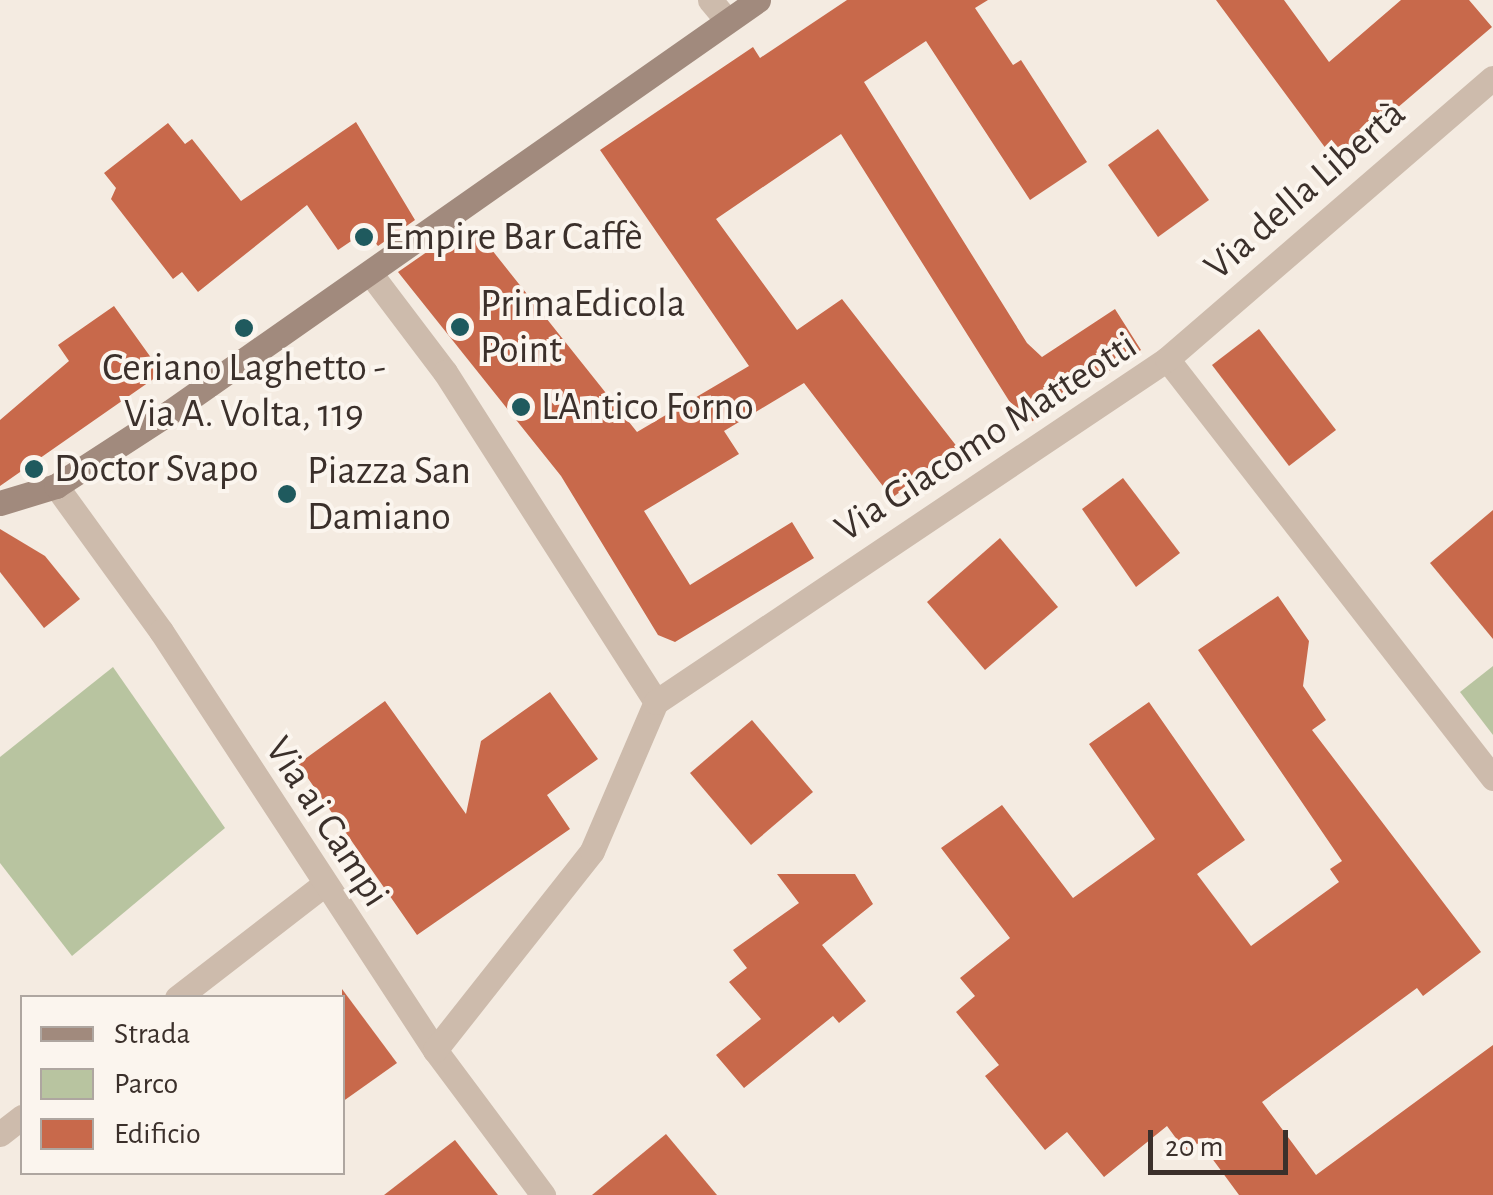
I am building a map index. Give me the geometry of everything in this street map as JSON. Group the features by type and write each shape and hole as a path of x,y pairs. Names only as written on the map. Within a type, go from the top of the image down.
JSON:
{"street":[{"path":"710,0 727,20"},
{"path":"0,503 56,486 170,412 758,0"},
{"name":"Via della Libertà","path":"1166,360 1493,78"},
{"path":"370,273 445,372 656,702 592,851 435,1050"},
{"name":"Via Giacomo Matteotti","path":"656,702 1166,360 1493,778"},
{"name":"Via ai Campi","path":"56,486 161,631 435,1050 544,1195"},
{"path":"181,995 323,884"},
{"path":"0,1134 20,1119"}],"green space":[{"path":"1493,666 1493,735 1460,692"},
{"path":"113,667 225,828 72,956 0,863 0,757"}],"building":[{"path":"847,0 988,0 975,8 1013,65 1021,60 1087,162 1030,200 926,41 864,82 1027,343 1042,357 1115,309 1141,350 1025,426 841,134 716,219 797,330 842,299 958,448 892,498 804,383 724,431 739,454 644,511 690,585 792,522 814,558 675,642 658,635 561,476 398,272 434,247 442,257 476,230 637,432 749,366 600,150 753,47 760,58"},
{"path":"1216,0 1284,0 1329,62 1401,0 1469,0 1492,27 1335,161"},
{"path":"356,122 415,220 378,246 366,231 338,250 307,205 198,292 182,272 173,279 111,199 116,188 104,173 168,123 185,144 192,139 241,201"},
{"path":"1158,129 1209,200 1158,237 1108,165"},
{"path":"114,306 162,373 0,486 0,420 69,361 58,345"},
{"path":"1259,329 1336,430 1289,466 1212,365"},
{"path":"1123,478 1180,553 1136,587 1082,509"},
{"path":"1493,510 1493,639 1430,563"},
{"path":"0,529 45,556 80,599 44,628 0,572"},
{"path":"1000,538 1058,607 985,670 927,602"},
{"path":"1278,596 1309,641 1303,686 1326,720 1312,730 1481,952 1423,996 1417,988 1262,1102 1316,1175 1493,1045 1493,1195 1239,1195 1200,1142 1186,1152 1167,1126 1104,1177 1067,1132 1045,1150 985,1076 999,1065 956,1012 975,996 960,978 1010,938 941,848 1002,805 1073,898 1155,839 1089,744 1149,702 1245,840 1197,874 1251,946 1339,882 1330,869 1342,861 1198,650"},
{"path":"550,692 598,759 547,795 570,829 417,935 298,764 385,701 466,814 481,741"},
{"path":"752,720 813,792 751,845 690,773"},
{"path":"777,874 855,874 873,904 822,945 866,1001 839,1023 833,1016 744,1088 716,1055 761,1019 729,982 747,968 733,950 799,903"},
{"path":"342,989 397,1063 345,1100 345,995"},
{"path":"666,1134 717,1195 592,1195"},
{"path":"455,1140 498,1195 384,1195"}],"place":[{"name":"Empire Bar Caffè","path":"364,237"},
{"name":"PrimaEdicola Point","path":"460,327"},
{"name":"Ceriano Laghetto - Via A. Volta, 119","path":"244,328"},
{"name":"L'Antico Forno","path":"521,407"},
{"name":"Doctor Svapo","path":"34,469"},
{"name":"Piazza San Damiano","path":"287,494"}]}
